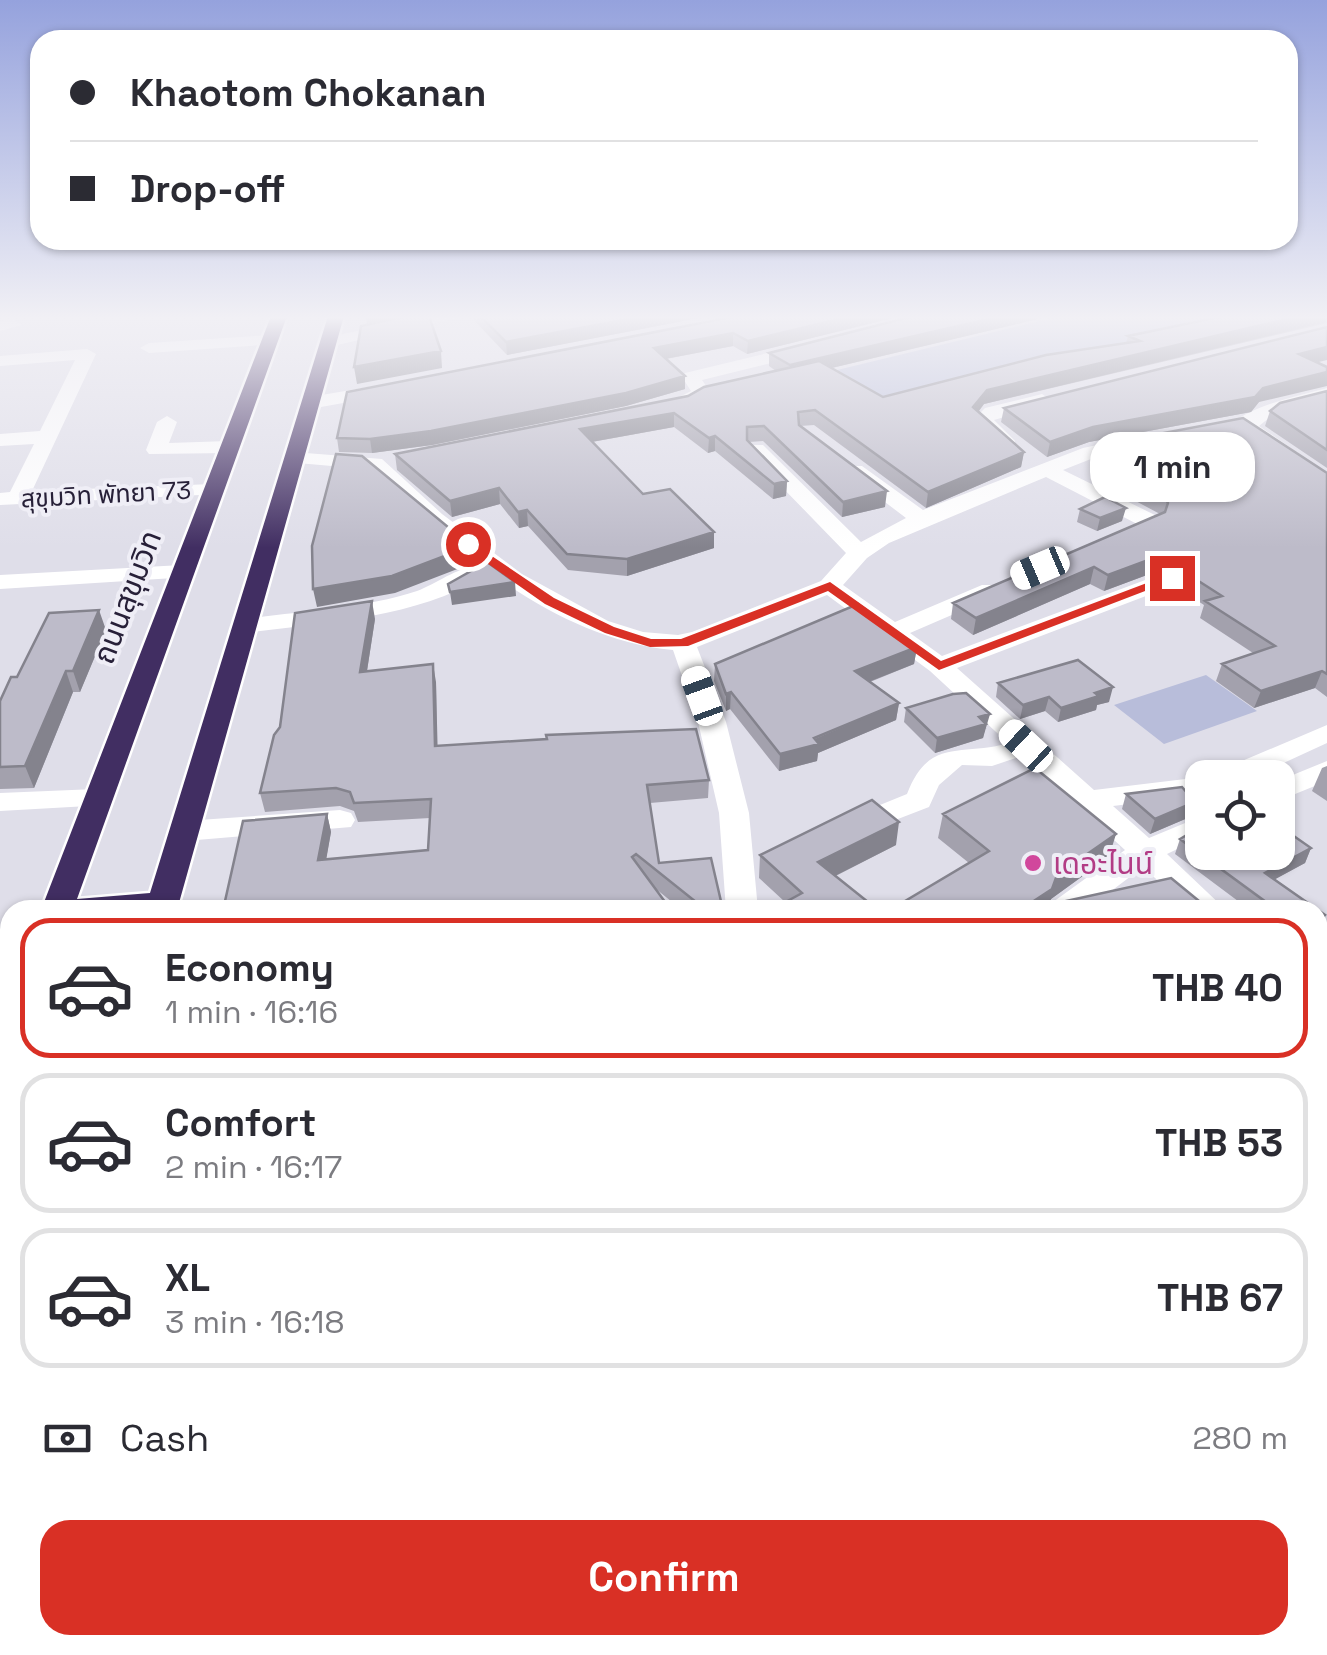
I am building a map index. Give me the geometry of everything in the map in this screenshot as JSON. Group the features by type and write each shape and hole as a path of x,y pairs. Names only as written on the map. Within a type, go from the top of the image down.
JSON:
{"highway":[{"name":"ถนนสุขุมวิท","path":"61,900 96,798 250,393"},
{"path":"164,900 313,393"}],"street":[{"path":"9,499 68,393"},
{"path":"310,403 364,393"},
{"path":"645,412 700,393"},
{"path":"1066,394 992,412 984,419 997,436 1045,470 1148,521 1112,537"},
{"path":"1327,394 1267,410 1258,420 1233,425 1327,482"},
{"path":"167,422 156,450 229,447"},
{"path":"0,440 46,437"},
{"path":"372,463 468,544 549,601 609,630 650,643 683,644 830,586 860,554 920,519 1090,452 1167,437"},
{"path":"756,448 860,554"},
{"path":"836,455 920,519"},
{"path":"294,458 372,463 402,459"},
{"name":"สุขุมวิท พัทยา 73","path":"9,499 213,490"},
{"path":"0,582 182,572"},
{"path":"244,626 418,598 460,583 476,572"},
{"path":"939,666 1172,578"},
{"path":"895,630 1004,584"},
{"path":"830,586 939,666 1198,900"},
{"path":"683,644 712,722 734,813 741,900"},
{"path":"1266,760 1327,733"},
{"path":"885,814 918,800 926,781 956,756 992,756 1026,746"},
{"path":"1295,784 1327,770"},
{"path":"1086,800 1185,788"},
{"path":"0,802 96,798"},
{"path":"185,831 340,820"},
{"path":"1078,900 1143,852 1185,833"}],"shaded area":[{"path":"830,393 936,393 826,419"},
{"path":"1206,675 1257,711 1164,744 1114,705"}],"building":[{"path":"347,393 625,393 431,431 370,439 337,438"},
{"path":"693,393 876,393 883,397 898,393 984,393 973,407 1024,452 928,492 815,410 798,412 799,425 887,491 843,502 764,426 747,427 747,440 787,481 774,484 715,436 709,438 674,413 580,429 643,494 670,489 714,532 627,559 567,554 527,510 518,512 499,488 450,501 395,454"},
{"path":"1063,393 1258,393 1255,397 1093,427 1050,442 1004,408"},
{"path":"1327,393 1327,450 1270,411 1280,403"},
{"path":"1243,418 1327,473 1327,674 1322,671 1261,691 1222,664 1275,646 1205,601 1222,596 1183,571 1193,562 1185,553 1167,553 1108,575 1094,567 976,618 953,603 1165,512 1165,498 1134,483 1149,476 1145,474 1150,472 1142,469 1146,467 1100,445"},
{"path":"336,454 362,456 471,546 392,576 313,589 312,546"},
{"path":"1105,497 1126,508 1100,518 1080,509"},
{"path":"487,562 515,582 450,592 448,584"},
{"path":"372,601 360,672 433,664 435,746 547,739 546,735 696,729 709,780 647,785 659,863 711,858 721,900 694,900 636,854 632,857 664,900 225,900 243,821 327,814 318,860 428,850 431,799 354,803 350,792 336,788 260,793 274,735 280,727 295,613"},
{"path":"858,604 917,647 855,671 899,703 814,738 819,744 780,754 731,692 726,694 715,664"},
{"path":"99,610 73,671 66,671 25,766 0,767 0,701 11,677 17,677 49,613"},
{"path":"1078,660 1113,687 1095,693 1099,696 1061,708 1049,697 1023,705 998,683"},
{"path":"966,693 990,714 979,717 986,724 937,738 906,708 953,694"},
{"path":"1035,768 1116,834 1057,875 1052,889 1035,900 907,900 989,851 943,814"},
{"path":"1182,787 1185,806 1155,819 1126,794"},
{"path":"872,800 899,822 818,862 866,900 789,900 802,893 760,855"},
{"path":"1295,837 1311,848 1295,857"},
{"path":"1222,870 1271,870 1265,873 1304,900 1263,900"},
{"path":"1171,878 1198,900 1071,900"}],"place":[{"name":"เดอะไนน์","path":"1033,863"}],"route":[{"path":"468,544 549,601 609,630 650,643 683,644 830,586 939,666 1172,578"}]}
